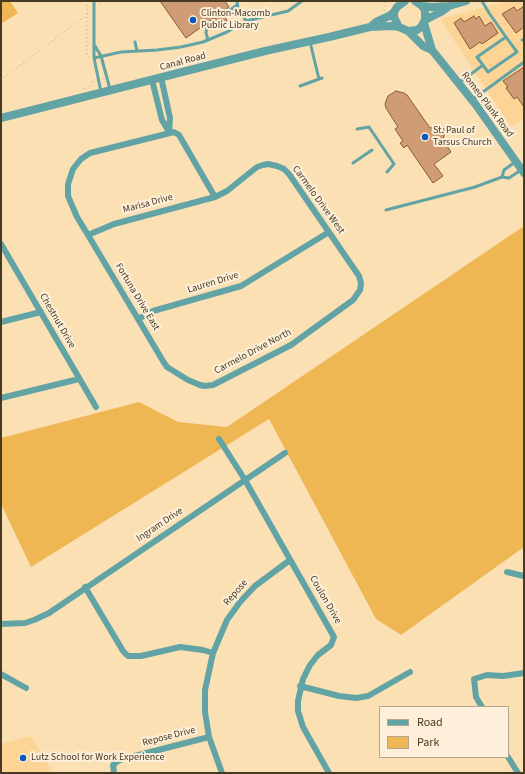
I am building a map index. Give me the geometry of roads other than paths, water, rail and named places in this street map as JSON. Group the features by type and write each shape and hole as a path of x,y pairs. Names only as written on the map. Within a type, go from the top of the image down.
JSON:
{"street":[{"name":"Canal Road","path":"370,27 376,22 390,16 396,6 405,1"},
{"path":"415,1 422,6 431,7 449,6 466,1"},
{"path":"396,6 396,23 399,27"},
{"name":"Romeo Plank Road","path":"422,6 425,10 425,21 432,50 472,100 523,171"},
{"path":"408,32 417,30 425,21 442,12 449,6"},
{"name":"Canal Road","path":"1,118 265,51 370,27 399,27"},
{"name":"Romeo Plank Road","path":"399,27 408,32 424,46 432,50"},
{"path":"161,78 170,118 169,132"},
{"path":"152,80 162,120 169,132"},
{"path":"169,132 174,132 179,135 215,197"},
{"name":"Fortuna Drive East","path":"169,132 95,151 81,159 73,169 68,184 68,196 77,217 167,367 188,380"},
{"name":"Carmelo Drive West","path":"215,197 227,191 260,166 268,164 277,166 289,174 360,276 360,290"},
{"name":"Marisa Drive","path":"88,235 114,224 215,197"},
{"name":"Lauren Drive","path":"138,319 153,311 241,286 329,232"},
{"name":"Chestnut Drive","path":"1,244 96,407"},
{"name":"Carmelo Drive North","path":"188,380 200,386 213,385 265,359 294,342 353,300 360,290"},
{"path":"1,322 41,312"},
{"path":"1,398 79,379"},
{"name":"Coulon Drive","path":"219,439 334,637 332,645 318,655 310,665 300,686 298,701 300,719 329,773"},
{"name":"Ingram Drive","path":"1,624 24,623 46,614 285,453"},
{"name":"Repose","path":"222,773 209,737 205,712 207,678 213,653 227,620 240,602 256,586 290,560"},
{"path":"506,572 524,576"},
{"path":"85,587 123,651 128,656 141,656 180,647 213,653"},
{"path":"300,686 339,696 356,698 368,696 410,672"},
{"path":"481,706 476,697 474,679 488,675 502,676 524,673"},
{"path":"1,674 26,688"},
{"name":"Repose Drive","path":"114,773 113,765 123,759 209,737"},
{"path":"509,758 518,773"}],"lane":[{"path":"94,1 94,58 102,93"},
{"path":"237,1 237,5 246,21"},
{"path":"94,58 121,52 181,47 208,40 227,32 246,21 288,11 302,1"},
{"path":"482,1 517,52 488,72 477,57 506,37"},
{"path":"223,15 237,5"},
{"path":"208,40 206,33 207,26 215,21"},
{"path":"300,86 320,79 310,41"},
{"path":"135,42 136,51"},
{"path":"94,44 101,56 110,90"},
{"path":"472,100 524,62"},
{"path":"459,84 483,65"},
{"path":"357,129 369,127 394,164 387,172"},
{"path":"353,163 372,150"},
{"path":"502,177 504,170 516,162"},
{"path":"386,210 475,187 502,177 509,178 523,171"}],"place":[{"name":"Clinton-Macomb Public Library","path":"193,20"},
{"name":"St. Paul of Tarsus Church","path":"425,137"},
{"name":"Lutz School for Work Experience","path":"23,758"}]}
